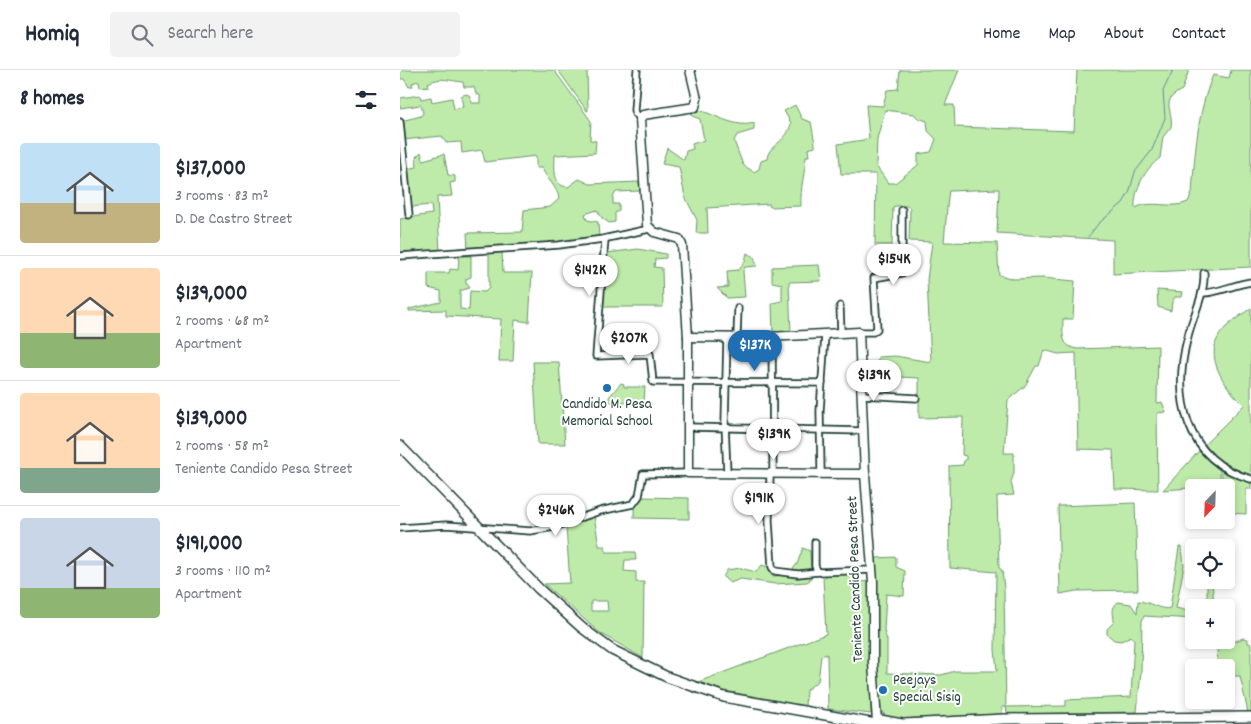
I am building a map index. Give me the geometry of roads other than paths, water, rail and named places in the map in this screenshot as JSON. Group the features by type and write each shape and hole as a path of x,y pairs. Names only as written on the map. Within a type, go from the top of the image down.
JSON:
{"main road":[{"path":"400,446 478,528 539,589 581,627 612,650 645,668 693,687 733,699 903,724 1013,719 1210,721 1251,717"}],"street":[{"path":"637,70 634,110 635,114 640,117 695,107 697,99 690,70"},
{"path":"400,528 446,525 512,531 554,527 600,511 631,505 639,496 642,474 688,473 688,337 682,243 676,238 656,234 649,229 642,172 640,117"},
{"path":"400,122 409,215"},
{"path":"688,337 772,338 873,332 877,329 874,278 902,273 902,210"},
{"path":"400,256 552,246 605,239 649,229"},
{"path":"605,239 596,356 650,353 653,382 822,383"},
{"path":"1204,273 1202,293 1190,326 1185,351 1182,382 1184,408 1192,432 1203,451 1219,465 1251,479"},
{"path":"1202,293 1212,293 1234,285 1251,282"},
{"path":"840,306 841,333"},
{"path":"737,337 738,308"},
{"path":"859,332 865,474"},
{"path":"821,473 822,383 825,335"},
{"path":"727,337 727,473"},
{"path":"772,338 772,473 769,521 772,567 775,571 782,572 872,570"},
{"path":"863,395 916,398"},
{"path":"688,427 863,431"},
{"name":"Teniente Candido Pesa Street","path":"688,473 865,474 872,570 875,708 880,722"},
{"path":"815,542 815,567 818,572"}],"waterway":[{"path":"1088,237 1098,224 1123,203 1129,193 1135,172 1152,150 1165,118 1163,91 1173,70"}],"place":[{"name":"Candido M. Pesa Memorial School","path":"607,388"},
{"name":"Peejays Special Sisig","path":"883,690"}]}
